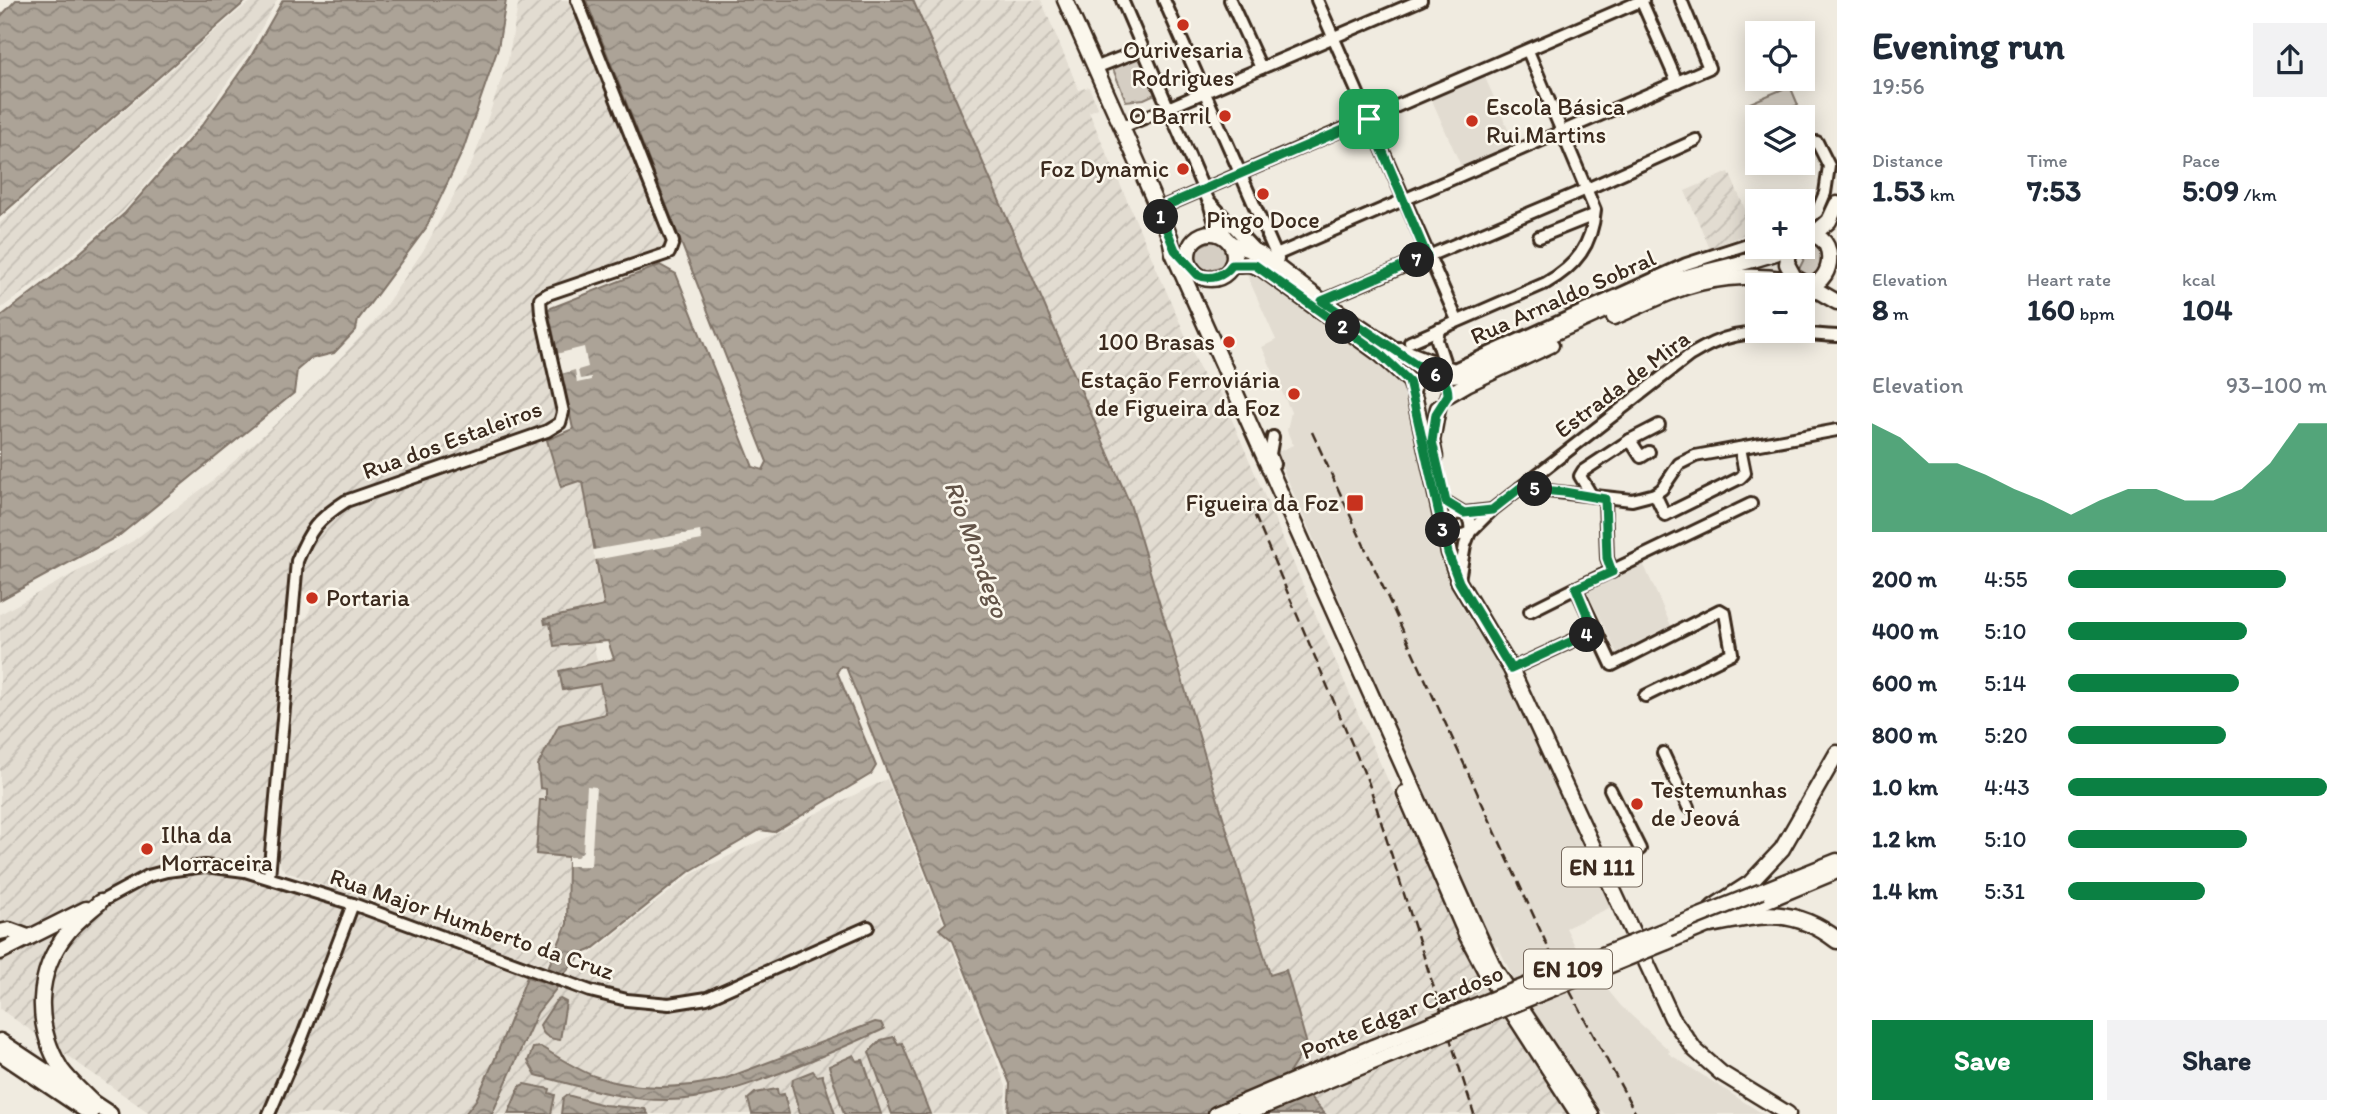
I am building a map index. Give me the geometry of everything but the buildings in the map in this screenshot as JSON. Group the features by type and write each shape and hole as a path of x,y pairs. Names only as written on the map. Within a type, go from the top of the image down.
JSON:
{"highway":[{"path":"1708,919 1760,915 1792,917 1837,940"}],"main road":[{"path":"1065,0 1175,250 1190,267 1203,277 1209,278 1222,274 1232,265 1234,254 1224,238"},
{"path":"1815,227 1829,221 1837,204"},
{"path":"1815,284 1830,276 1836,259 1837,232"},
{"path":"1815,235 1827,240 1836,259"},
{"path":"1170,237 1174,243 1191,244"},
{"path":"1170,237 1173,253 1308,555 1471,931 1485,970 1578,1114"},
{"path":"1196,302 1188,251 1191,244 1201,237 1224,238 1259,253 1322,301 1387,345 1438,372 1463,374 1681,277 1758,259"},
{"path":"1232,265 1249,264 1261,268 1380,354 1409,381 1414,394 1426,409 1438,408 1444,404 1448,395 1446,384 1438,372"},
{"path":"1448,395 1683,287 1745,277"},
{"path":"1196,302 1201,287 1209,278"},
{"path":"1815,289 1836,301"},
{"path":"1414,394 1419,379 1438,372"},
{"name":"EN 111","path":"1414,394 1447,526"},
{"name":"EN 111","path":"1438,408 1432,441 1446,502 1448,553 1459,582 1511,669 1672,1018 1695,1050 1721,1073 1788,1114"},
{"path":"1708,919 1766,868 1782,849 1837,753"},
{"name":"EN 109","path":"1764,895 1837,861"},
{"name":"EN 109","path":"1764,895 1837,871"},
{"name":"Ponte Edgar Cardoso","path":"1245,1114 1764,895"},
{"path":"0,952 100,902"},
{"path":"91,1107 62,1071 48,1045 41,1014 42,987 51,958 68,932 100,902"},
{"name":"Ponte Edgar Cardoso","path":"1216,1114 1374,1047 1708,919"},
{"path":"0,932 9,930 28,937"},
{"path":"1471,931 1591,1114"},
{"path":"0,1041 91,1107"},
{"path":"0,1053 91,1107 110,1114"}],"street":[{"name":"Rua dos Estaleiros","path":"269,877 297,561 306,538 320,518 346,501 547,430 560,423 563,412 541,313 541,299 548,293 669,253 673,243 577,0"},
{"path":"1122,0 1206,195 1215,223 1224,238"},
{"path":"1164,0 1283,272"},
{"path":"1230,0 1261,68"},
{"path":"1317,0 1457,320"},
{"path":"1123,127 1421,0"},
{"path":"1158,209 1206,195 1240,175 1642,0 1677,82"},
{"path":"1276,255 1709,68 1681,0"},
{"path":"1095,68 1143,49"},
{"path":"1410,342 1546,283 1565,272 1582,253 1593,230 1595,210 1528,51"},
{"path":"1322,301 1696,140"},
{"path":"1815,216 1825,193 1829,166 1817,142"},
{"path":"1206,195 1222,216 1259,253"},
{"path":"1539,237 1594,215"},
{"path":"1222,216 1224,238"},
{"name":"Rua Arnaldo Sobral","path":"1438,372 1454,369 1710,255 1745,245"},
{"path":"1438,372 1439,329"},
{"name":"Estrada de Mira","path":"1470,532 1492,510 1689,356 1714,342 1753,334 1837,336"},
{"path":"1592,496 1581,474 1630,440 1659,425"},
{"path":"1520,488 1632,500 1655,494 1662,489 1679,464 1695,456 1837,430"},
{"path":"1273,437 1270,454 1305,537 1308,555"},
{"path":"1630,440 1641,457 1650,453"},
{"path":"1655,494 1665,514 1740,478 1745,473 1740,448"},
{"path":"1605,499 1607,558 1612,572"},
{"path":"1446,502 1468,517 1470,532 1459,582"},
{"path":"1530,611 1751,504"},
{"path":"1470,532 1457,536 1447,526 1455,514 1492,510"},
{"path":"1576,588 1612,665 1720,610 1725,613 1732,653 1645,696"},
{"path":"1511,669 1594,631"},
{"path":"1663,753 1688,807"},
{"path":"1610,789 1640,849"},
{"name":"Rua Major Humberto da Cruz","path":"100,902 139,880 167,870 224,867 269,877 353,904 590,991 627,1000 669,1003 707,998 869,927"},
{"path":"269,1114 303,1035 353,904"}],"shaded area":[{"path":"254,0 277,0 246,56 200,121 123,211 51,272 0,309 0,223 89,141"},
{"path":"519,0 573,0 677,255 545,304 567,417 344,496 317,516 302,536 291,561 265,879 565,985 571,973 592,953 692,874 887,779 1006,1086 1004,1114 151,1114 0,1009 0,614 133,541 211,482 280,420 372,325 423,251 473,161 508,60"},
{"path":"913,0 1041,0 1079,90 1089,87 1098,108 1089,112 1208,388 1217,385 1366,732 1461,941 1483,983 1568,1114 1325,1114 1312,1098 1293,1092 1285,1079 1286,971 1270,975 1130,504"},
{"path":"1139,57 1155,94 1144,99 1126,101 1113,69"},
{"name":"Escola Básica Rui Martins","path":"1484,75 1514,143 1461,166 1431,98"},
{"path":"1778,91 1792,91 1798,105 1751,105 1750,103"},
{"path":"1729,172 1745,209 1745,234 1710,249 1685,191"},
{"path":"1213,240 1225,244 1229,257 1223,266 1206,271 1198,266 1194,256 1200,246"},
{"path":"1815,243 1818,243 1830,261 1815,276 1815,273 1798,271 1804,259 1815,259"},
{"path":"1254,271 1373,356 1405,388 1453,590 1514,689 1612,903 1609,908 1566,928 1580,956 1621,1006 1670,1051 1668,1053 1763,1114 1605,1114 1588,1097 1523,999 1498,946 1491,948 1276,453 1293,445 1287,431 1291,412 1262,347 1276,340 1246,273"},
{"path":"570,429 582,482 602,605 586,609 609,716 610,869 567,868 565,924 546,965 385,909 383,900 370,894 367,901 287,872 281,867 279,859 297,626 308,616 312,602 307,600 308,595 302,590 301,582 305,561 316,536 335,516 356,505 487,456 489,459"},
{"path":"1643,563 1672,628 1663,629 1617,653 1587,591"}],"water":[{"path":"16,0 247,0 0,216 0,17"},
{"path":"283,0 506,0 498,48 463,150 426,228 358,320 356,330 334,353 310,359 297,370 294,393 120,535 0,600 0,317 55,275 125,213 203,124 250,58"},
{"name":"Rio Mondego","path":"586,0 913,0 1130,504 1270,975 1286,970 1307,1045 1285,1079 1293,1092 1311,1098 1325,1114 1008,1114 1010,1084 953,941 939,929 946,923 846,667 841,666 837,672 876,766 871,774 774,832 760,830 690,871 591,950 583,953 562,976 556,989 537,1013 492,1114 465,1114 476,1100 494,1061 527,977 550,984 556,974 547,970 567,924 568,857 536,854 540,800 546,800 546,789 540,788 538,765 559,725 606,714 600,684 563,690 559,671 614,659 608,641 554,646 550,623 545,624 544,619 604,606 583,482 561,487 547,440 573,429 548,309 660,265 676,274 753,467 763,470 767,462"},
{"path":"560,999 566,1002 560,1040 547,1036 540,1025"},
{"path":"875,1022 881,1023 884,1029 793,1068 725,1092 696,1098 633,1098 584,1088 536,1075 528,1061 533,1048 541,1047 581,1070 609,1081 659,1087 692,1085 724,1079"},
{"path":"894,1037 898,1044 902,1043 930,1114 892,1114 869,1052 881,1040"},
{"path":"854,1055 857,1061 863,1060 881,1114 844,1114 829,1066"},
{"path":"813,1071 817,1076 822,1075 835,1114 800,1114 792,1086 793,1079"},
{"path":"524,1084 550,1089 549,1093 555,1095 551,1114 508,1114 520,1086"},
{"path":"777,1089 778,1095 784,1094 789,1114 752,1114 748,1099 755,1093"},
{"path":"567,1095 604,1105 645,1109 648,1114 561,1114 563,1098"}],"pier":[{"path":"584,347 588,367 578,370 580,379 591,377 591,380 577,383 575,370 561,374 556,354"},
{"path":"700,531 702,540 595,560 593,550"},
{"path":"587,786 596,787 591,866 568,866 568,857 577,857 583,851"}],"railway":[{"path":"1312,432 1558,969 1636,1114"},
{"path":"1249,502 1369,784 1474,1114"}],"place":[{"name":"Ourivesaria Rodrigues","path":"1183,25"},
{"name":"O Barril","path":"1225,116"},
{"name":"Escola Básica Rui Martins","path":"1472,121"},
{"name":"Foz Dynamic","path":"1183,169"},
{"name":"Pingo Doce","path":"1263,194"},
{"name":"100 Brasas","path":"1229,342"},
{"name":"Estação Ferroviária de Figueira da Foz","path":"1294,394"},
{"name":"Figueira da Foz","path":"1355,503"},
{"name":"Portaria","path":"312,598"},
{"name":"Testemunhas de Jeová","path":"1637,804"},
{"name":"Ilha da Morraceira","path":"147,849"}],"route":[{"path":"1369,119 1427,256 1322,301 1431,374 1443,379 1448,395 1444,404 1438,408 1432,441 1446,502 1464,513 1492,510 1520,488 1605,499 1607,558 1612,572 1576,588 1594,631 1511,669 1459,582 1448,553 1413,389 1409,381 1380,354 1261,268 1249,264 1232,265 1226,272 1209,278 1192,271 1175,250 1158,209 1369,119"}]}
